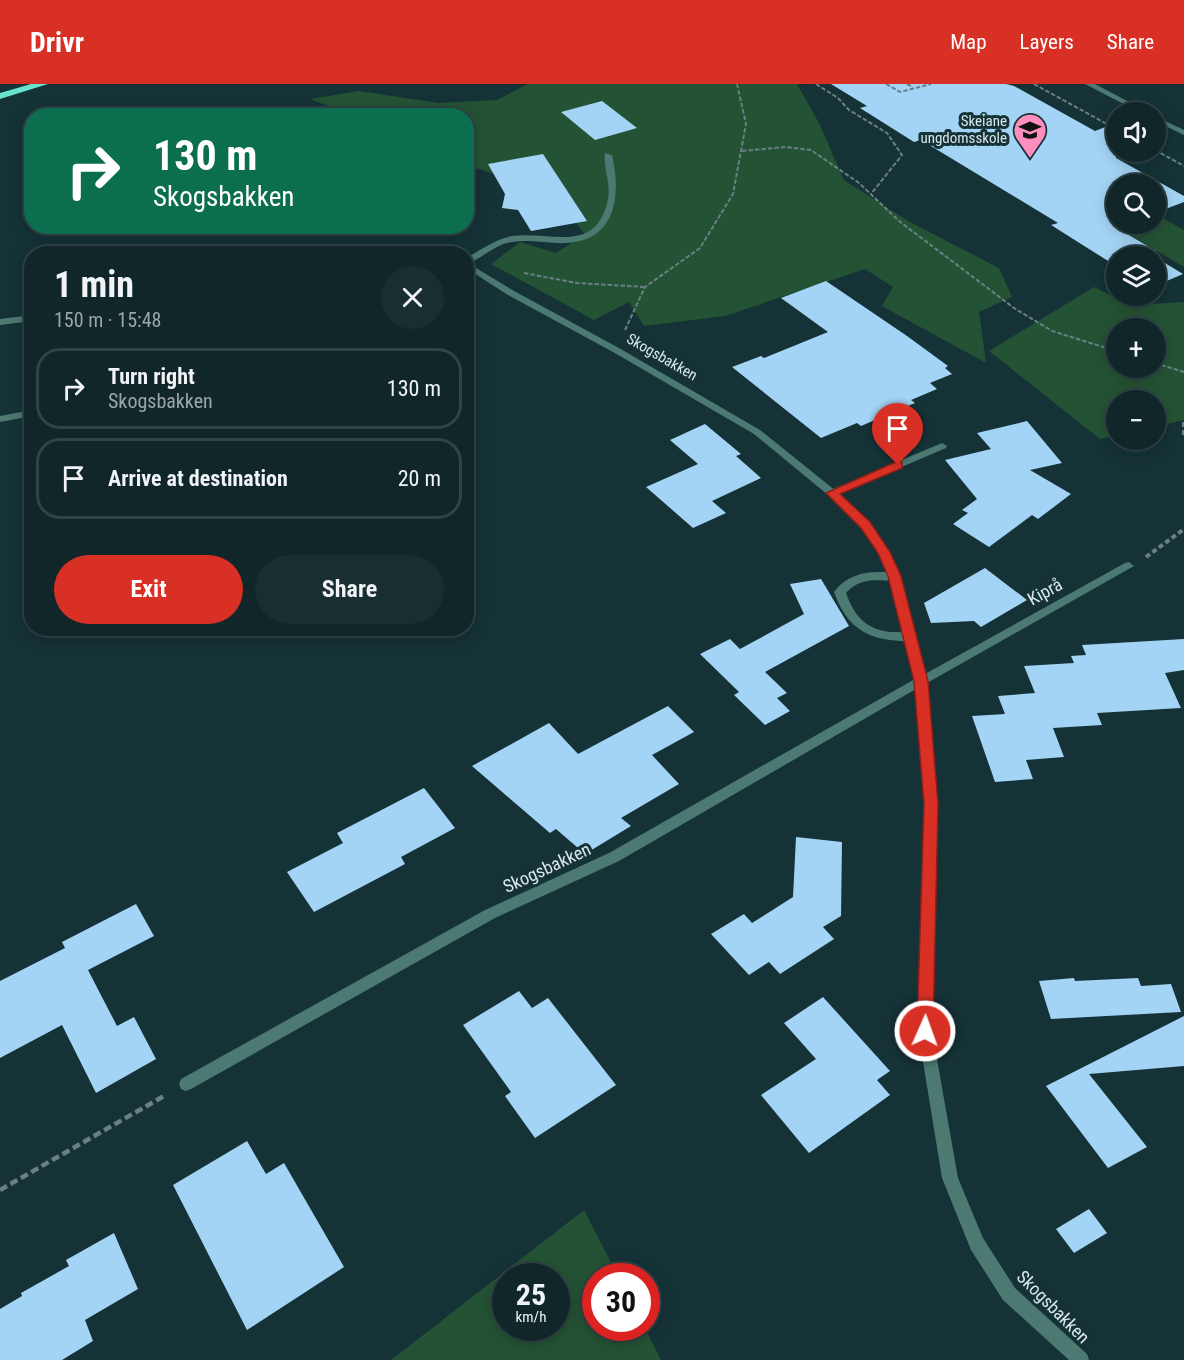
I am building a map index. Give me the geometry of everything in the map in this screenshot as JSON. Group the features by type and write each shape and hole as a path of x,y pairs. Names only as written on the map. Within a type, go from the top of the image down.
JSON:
{"highway":[{"path":"0,96 43,84"}],"street":[{"path":"1089,84 1124,102"},
{"path":"1166,124 1184,133"},
{"path":"474,258 505,241 570,240 588,237 595,232 604,219 614,190 608,155"},
{"name":"Skogsbakken","path":"474,268 511,293 616,350 757,432 832,493 865,525 884,552 895,576 921,681 931,804 925,1031 950,1178 977,1244 1009,1294 1081,1360"},
{"path":"0,322 24,319"},
{"path":"0,419 24,414"},
{"path":"832,493 942,446"},
{"name":"Kiprå","path":"921,681 1129,566"},
{"path":"895,576 870,575 855,578 847,583 840,592 844,605 856,622 870,633 910,637"},
{"name":"Skogsbakken","path":"186,1084 490,914 614,857 921,681"}],"path":[{"path":"616,350 645,288 700,249 733,194 746,124 738,84"},
{"path":"816,84 838,98 849,110 887,133 902,155 871,194"},
{"path":"886,84 900,92 931,84"},
{"path":"907,84 913,87"},
{"path":"1034,84 1106,124"},
{"path":"742,151 785,147 811,150 859,183 899,221 1014,308 1052,331 1106,348"},
{"path":"1166,156 1184,166"},
{"path":"514,271 577,283 645,288"},
{"path":"1166,366 1184,372"},
{"path":"1184,422 1184,435"},
{"path":"1129,566 1141,561 1184,529"},
{"path":"0,1190 186,1084"}],"green space":[{"path":"528,84 797,84 819,123 844,180 908,221 999,268 1012,297 979,312 986,363 882,306 893,287 865,269 725,316 644,326 629,302 594,320 491,264 520,242 556,253 585,234 552,193 474,167 474,108 333,108 310,99 359,91 439,103 497,100"},
{"path":"1166,220 1184,230 1184,267 1166,256 1166,246 1149,246 1129,234 1166,234"},
{"path":"1094,287 1106,293 1106,306 1166,306 1166,303 1184,302 1184,420 1166,424 1166,390 1106,390 1106,438 1100,439 989,351"},
{"path":"584,1210 611,1263 582,1263 582,1341 652,1341 661,1360 391,1360 492,1282 492,1341 570,1341 570,1263 516,1263"}],"building":[{"path":"831,84 1006,84 1014,86 1095,131 1106,127 1106,162 1123,162 1145,174 1106,174 1106,234 1127,234 1148,246 1106,246 1106,260 1051,225 1058,223 921,140 914,142 860,108 867,106"},
{"path":"602,101 637,128 595,140 561,112"},
{"path":"543,154 587,221 531,231 518,210 502,208 505,194 488,164"},
{"path":"1166,186 1184,196 1184,202 1166,209"},
{"path":"1166,264 1183,274 1166,281"},
{"path":"826,281 948,366 945,368 952,374 930,383 937,389 911,400 915,403 861,426 857,423 821,438 732,367 761,356 764,358 828,332 781,298"},
{"path":"1027,421 1062,463 1030,470 1071,494 1038,519 1032,515 989,547 953,524 968,513 962,510 977,499 945,460 991,449 977,433"},
{"path":"705,424 741,454 736,456 761,478 712,501 726,513 693,528 646,487 698,464 670,440"},
{"path":"985,568 1027,600 981,627 974,621 931,623 924,603"},
{"path":"821,579 849,626 765,672 787,693 777,698 790,711 765,725 734,695 739,692 700,654 730,639 740,649 804,614 790,584"},
{"path":"1184,639 1184,670 1165,673 1181,708 1097,713 1102,725 1053,728 1064,757 1026,760 1033,779 995,782 972,716 1005,714 998,696 1035,693 1024,666 1074,663 1071,656 1086,655 1082,645"},
{"path":"668,706 694,732 652,755 679,784 621,818 631,826 585,854 556,829 550,833 472,766 549,723 578,754"},
{"path":"424,788 455,828 401,857 405,864 314,912 287,872 343,843 337,833"},
{"path":"796,837 842,842 841,916 823,927 834,939 780,974 769,962 749,975 711,934 744,914 752,923 793,897"},
{"path":"136,904 154,936 88,970 117,1026 134,1017 156,1059 96,1093 62,1025 0,1058 0,981 65,948 62,942"},
{"path":"1074,978 1075,981 1138,978 1141,986 1171,984 1181,1012 1051,1019 1039,981"},
{"path":"519,991 532,1008 548,998 616,1085 535,1138 505,1096 511,1092 463,1025"},
{"path":"823,997 890,1071 877,1080 890,1095 809,1153 761,1095 816,1059 784,1023"},
{"path":"1184,1016 1184,1066 1089,1074 1147,1147 1108,1168 1046,1086"},
{"path":"247,1141 266,1174 284,1163 344,1267 247,1330 173,1185"},
{"path":"1089,1209 1107,1233 1074,1253 1056,1229"},
{"path":"114,1233 138,1289 85,1320 93,1341 62,1360 0,1360 0,1309 22,1296 21,1293 69,1266 66,1260"}],"place":[{"name":"Skeiane ungdomsskole","path":"1030,159"}],"route":[{"path":"898,465 832,493 865,525 884,552 895,576 921,681 931,804 925,1031"}]}
